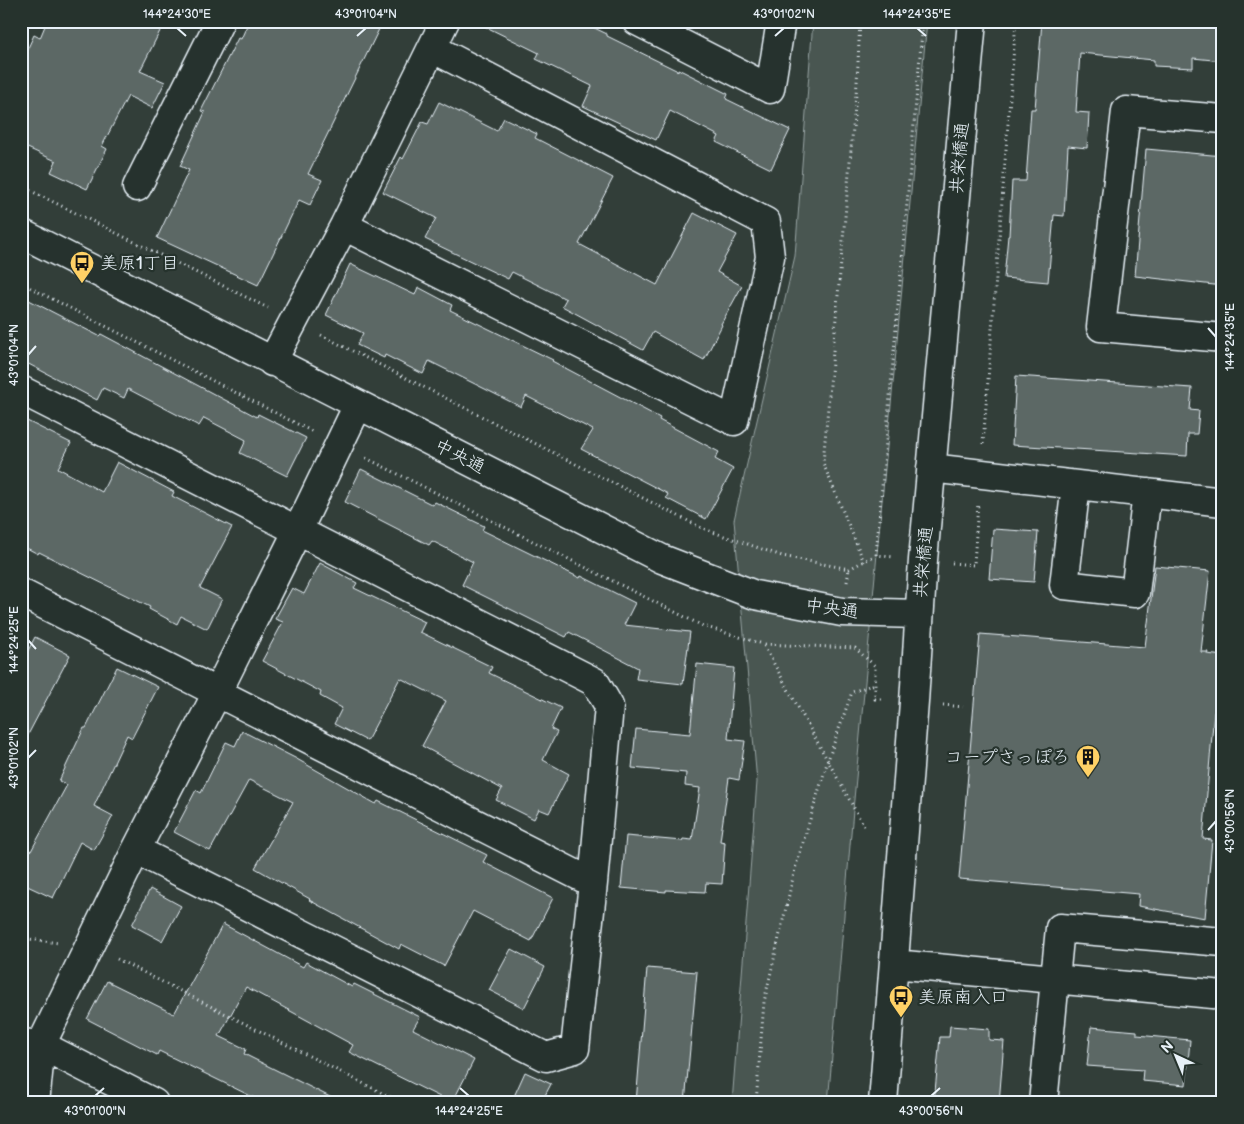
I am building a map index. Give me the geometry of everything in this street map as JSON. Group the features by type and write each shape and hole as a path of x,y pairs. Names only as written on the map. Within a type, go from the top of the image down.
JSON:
{"street":[{"path":"137,187 220,21"},
{"path":"272,362 344,226 445,21"},
{"path":"637,21 770,89 781,21"},
{"name":"共栄橋通","path":"883,1103 931,468 972,21"},
{"path":"344,226 734,421 770,257 766,222 432,48"},
{"path":"1223,119 1126,111 1101,327 1223,338"},
{"name":"中央通","path":"21,233 662,559 754,595 842,612 919,614"},
{"path":"21,390 595,682 609,706 593,883 575,1049 546,1057 136,850"},
{"path":"35,1103 31,1044 90,946 136,850 298,530 358,405"},
{"path":"931,468 1223,502"},
{"path":"1076,485 1064,585 1135,593 1147,493"},
{"path":"22,595 593,883"},
{"path":"1043,1103 1060,928 1223,942"},
{"path":"894,964 1223,995"},
{"path":"31,1044 154,1103"}],"path":[{"path":"860,21 857,83 823,463 864,562"},
{"path":"21,186 294,321 704,529 782,556 849,569 876,555 922,21"},
{"path":"974,565 1016,21"},
{"path":"21,283 339,445 703,626 763,644 855,648 875,666 875,699"},
{"path":"763,644 864,826"},
{"path":"756,1103 764,1002 795,870 828,760 852,692 875,684"},
{"path":"21,938 90,946 402,1103"}],"shaded area":[{"path":"813,21 927,21 853,810 828,1103 732,1103 757,782 734,520 795,256"}],"building":[{"path":"47,21 165,21 140,71 165,82 152,108 128,96 102,146 107,149 87,189 51,172 56,161 21,145 21,63 34,35 40,38"},
{"path":"249,21 383,21 308,174 322,180 310,205 299,200 258,285 157,238 189,170 180,166 205,112 201,111 238,38 241,39"},
{"path":"474,21 580,21 607,34 607,36 728,94 726,99 790,130 771,169 716,142 719,136 670,111 656,140 583,106 592,86 536,59 539,53"},
{"path":"1042,21 1186,21 1223,25 1223,61 1193,58 1193,68 1154,66 1154,60 1080,53 1076,112 1089,113 1087,148 1068,146 1064,216 1054,215 1048,282 1004,278 1009,236 1012,181 1026,181 1031,109 1035,109"},
{"path":"439,102 497,131 504,118 537,134 535,138 613,178 579,244 657,285 694,213 737,235 717,272 742,286 704,360 653,332 643,350 562,306 566,299 512,272 508,279 425,239 436,218 383,192 422,122 428,124"},
{"path":"1146,149 1223,156 1223,286 1135,276"},
{"path":"350,264 415,295 418,287 452,305 450,310 553,360 719,452 715,459 733,469 706,519 666,498 668,494 581,449 593,430 526,396 521,407 429,361 423,374 385,355 384,358 357,345 363,333 326,315"},
{"path":"29,300 99,336 101,334 257,417 258,414 306,438 287,476 240,453 246,440 204,418 199,426 128,389 124,398 103,388 97,400 21,360 21,315"},
{"path":"1016,376 1192,388 1190,410 1199,411 1197,434 1188,434 1187,456 1012,445"},
{"path":"21,418 71,443 58,468 102,492 117,462 174,492 172,496 232,527 200,588 222,599 207,629 181,616 177,624 149,609 150,607 21,545"},
{"path":"361,469 433,505 435,502 484,526 482,530 635,603 624,625 690,632 683,684 636,679 638,668 569,632 566,637 462,585 473,562 432,541 429,545 345,502"},
{"path":"993,529 1038,532 1034,582 989,579"},
{"path":"320,563 357,583 354,588 425,622 420,632 492,667 489,673 561,708 551,729 557,732 543,760 569,774 549,813 539,809 534,819 496,800 502,789 422,746 446,701 400,678 367,741 334,724 342,708 320,696 321,692 262,661 283,622 275,619 292,588 304,594"},
{"name":"コープさっぽろ","path":"1155,566 1210,571 1201,652 1223,656 1223,713 1214,712 1203,839 1212,840 1205,918 1138,906 1139,894 959,879 980,634 1145,647"},
{"path":"35,637 70,655 21,748 21,664"},
{"path":"697,664 734,668 728,739 745,741 739,780 729,778 720,841 725,842 722,884 706,883 705,892 666,890 666,892 621,888 626,836 682,841 683,839 692,840 700,788 685,786 686,773 632,768 636,729 690,734"},
{"path":"117,667 158,687 132,738 127,735 94,806 113,816 94,850 80,842 53,898 21,883 21,847 31,851 67,785 59,781 84,728 86,728"},
{"path":"242,731 295,758 376,804 378,801 487,855 483,862 553,898 531,941 473,911 444,966 401,944 399,949 309,900 255,868 293,802 249,780 210,851 174,832 196,790 201,793 226,742 235,746"},
{"path":"150,889 181,906 162,941 132,925"},
{"path":"223,924 303,967 306,962 352,987 354,984 420,1017 413,1029 474,1060 452,1103 349,1052 353,1045 246,987 219,1036 246,1049 244,1054 342,1103 265,1103 159,1051 157,1055 87,1019 107,981 174,1014"},
{"path":"511,949 545,967 524,1008 489,990"},
{"path":"647,968 697,972 685,1103 636,1103"},
{"path":"950,1026 989,1029 989,1040 1004,1041 999,1103 934,1103 940,1037 949,1037"},
{"path":"1091,1027 1137,1031 1137,1035 1190,1040 1186,1085 1142,1081 1143,1070 1087,1066"},
{"path":"525,1072 551,1084 541,1103 511,1103"}],"place":[{"name":"美原1丁目","path":"82,284"},
{"name":"コープさっぽろ","path":"1088,778"},
{"name":"美原南入口","path":"901,1018"}]}
